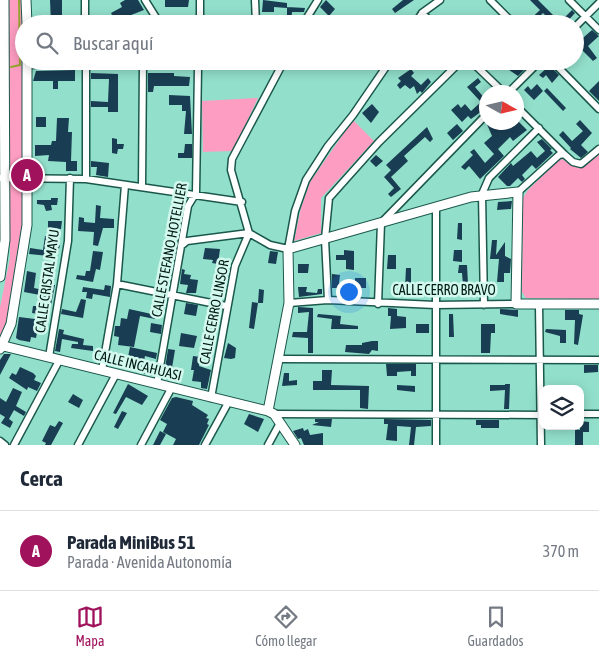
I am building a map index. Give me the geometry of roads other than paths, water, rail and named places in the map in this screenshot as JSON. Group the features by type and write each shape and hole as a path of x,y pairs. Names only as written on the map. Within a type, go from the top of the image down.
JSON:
{"street":[{"path":"0,277 4,0"},
{"path":"26,0 27,15"},
{"path":"85,0 85,15"},
{"path":"146,0 155,15"},
{"path":"200,0 200,15"},
{"path":"255,0 256,15"},
{"path":"312,0 312,8"},
{"path":"308,15 318,0"},
{"path":"422,14 440,0"},
{"path":"490,0 505,15"},
{"path":"569,0 583,15"},
{"path":"599,3 585,17 599,30"},
{"path":"1,346 11,324 28,224 27,70"},
{"path":"86,70 86,179"},
{"path":"142,186 143,70"},
{"name":"CALLE STEFANO HOTELLIER","path":"157,384 188,206 196,194 198,70"},
{"path":"250,233 231,170 232,159 279,70"},
{"path":"295,445 271,412 289,303 288,249 296,211 306,180 328,146 353,115 384,70"},
{"path":"328,300 325,240 329,198 379,142 452,70"},
{"path":"481,70 496,85"},
{"path":"516,85 531,70"},
{"path":"561,70 599,109"},
{"path":"524,114 573,162 581,164 599,149"},
{"path":"378,304 381,223 479,122"},
{"path":"484,305 482,194 489,178 539,128"},
{"path":"180,248 187,241 250,233 270,245 288,249 325,240 482,194 518,192 564,154"},
{"path":"2,178 86,179 242,202"},
{"name":"CALLE CRISTAL MAYU","path":"49,357 68,241 70,178"},
{"path":"102,370 117,284 125,184"},
{"path":"516,304 518,192"},
{"path":"436,207 436,445"},
{"name":"CALLE CERRO LINSOR","path":"210,398 235,266 250,233"},
{"path":"117,284 226,306"},
{"name":"CALLE CERRO BRAVO","path":"289,303 328,300 378,304 435,305 599,304"},
{"path":"539,305 541,385"},
{"name":"CALLE INCAHUASI","path":"1,346 271,412 436,416 539,415"},
{"path":"14,445 60,359"},
{"path":"280,359 436,361 599,360"},
{"path":"78,445 116,374"},
{"path":"141,445 172,387"},
{"path":"205,445 228,402"},
{"path":"584,414 599,414"},
{"path":"268,445 280,423"},
{"path":"541,445 542,430"},
{"path":"0,440 5,445"}],"waterway":[{"path":"19,0 19,15"},
{"path":"11,67 15,66"}],"place":[{"name":"Parada MiniBus 51","path":"27,175"}]}
